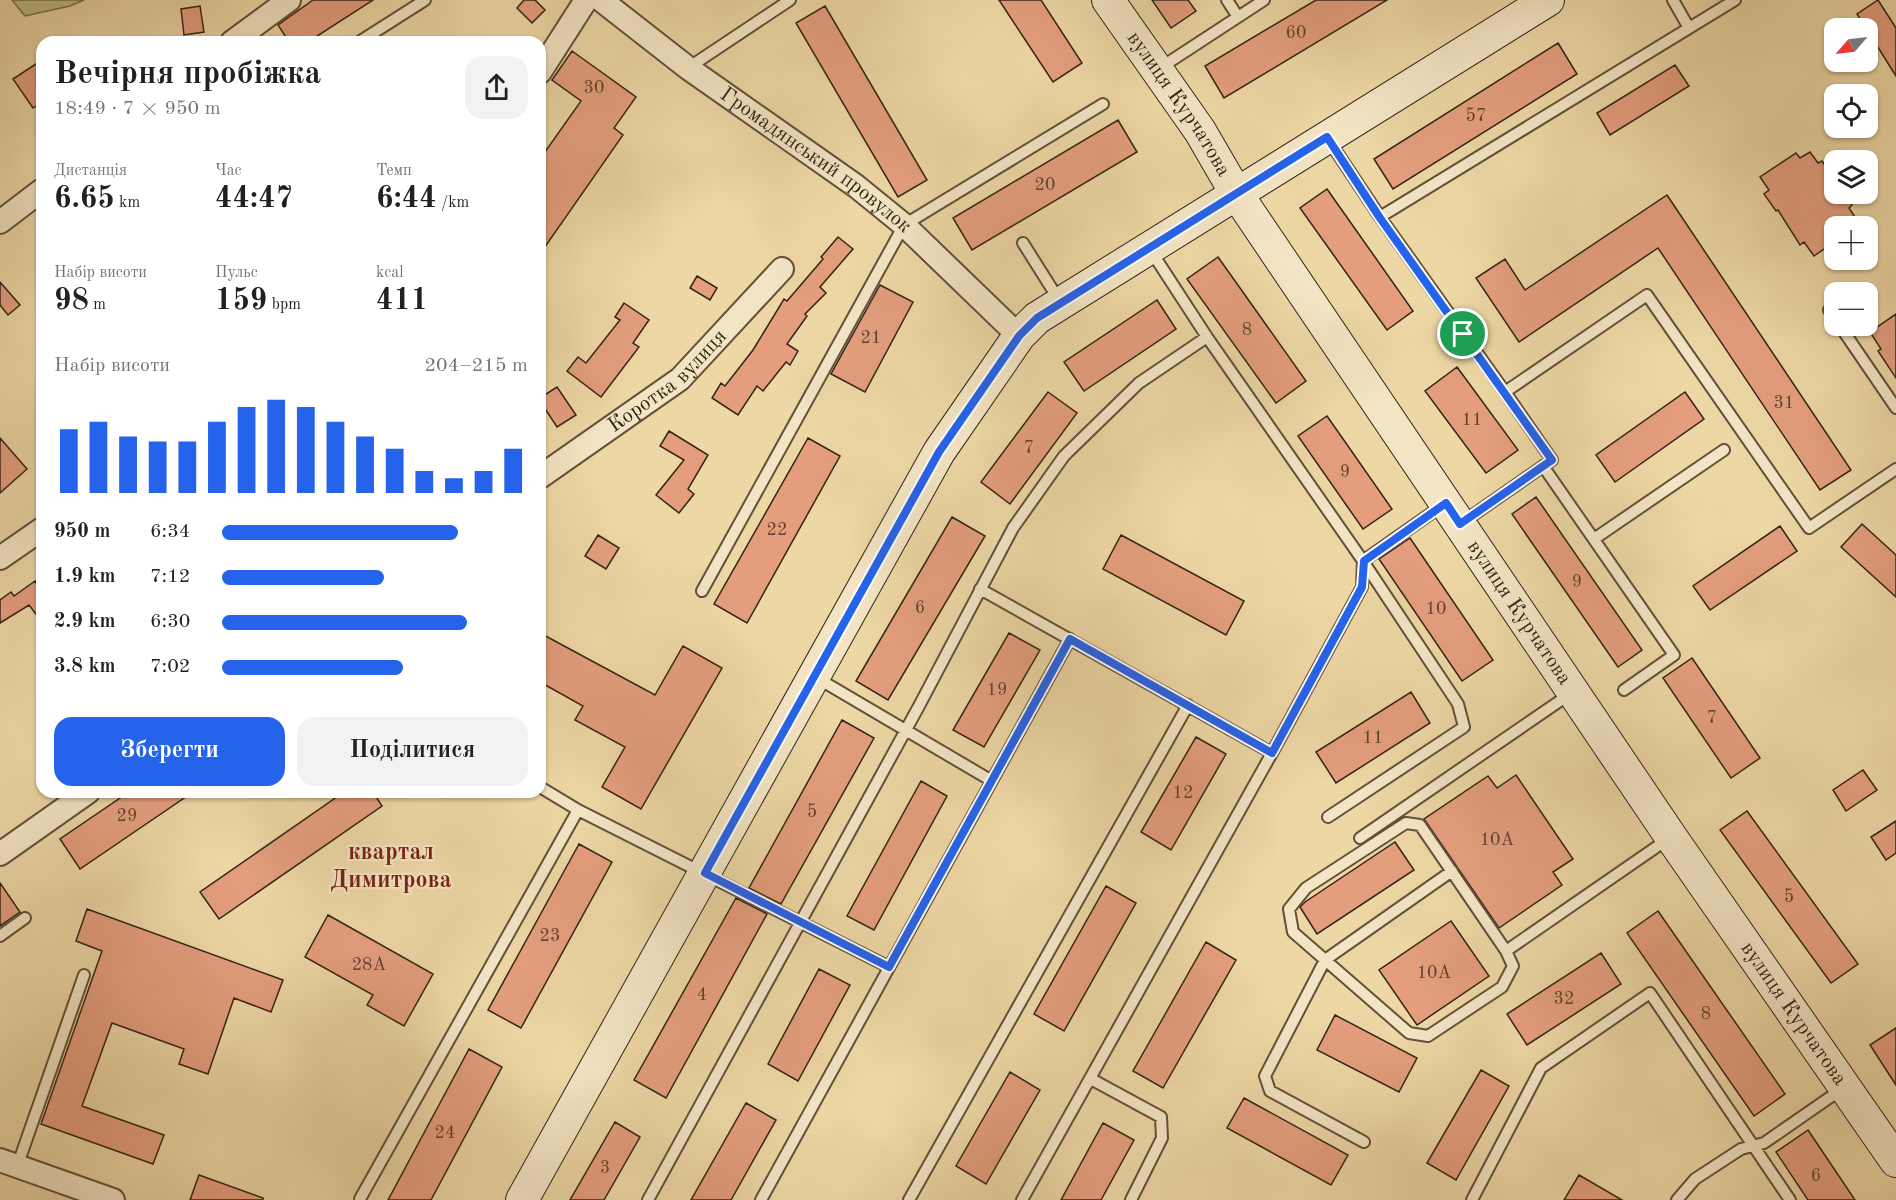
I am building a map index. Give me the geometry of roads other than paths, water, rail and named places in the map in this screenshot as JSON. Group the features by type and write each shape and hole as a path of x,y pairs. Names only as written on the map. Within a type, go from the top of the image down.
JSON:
{"street":[{"path":"240,36 289,0"},
{"path":"546,62 585,0"},
{"name":"Громадянський провулок","path":"601,0 688,68 856,186 904,225 1019,336"},
{"name":"вулиця Курчатова","path":"1108,0 1200,131 1236,192 1671,837 1896,1161"},
{"path":"522,1200 939,452 1019,336 1037,318 1060,303 1548,0"},
{"path":"0,222 36,195"},
{"name":"Коротка вулиця","path":"546,473 680,379 782,269"},
{"path":"0,558 36,533"},
{"path":"0,854 79,798"},
{"path":"9,1162 113,1200"}],"lane":[{"path":"368,36 425,0"},
{"path":"688,68 790,0"},
{"path":"1227,0 1238,17"},
{"path":"1157,70 1264,0"},
{"path":"1673,0 1689,28"},
{"path":"1380,218 1735,0"},
{"path":"702,591 904,225 1103,104"},
{"path":"1327,137 1380,218 1552,460 1364,561"},
{"path":"1023,243 1060,303"},
{"path":"1149,247 1208,337 1364,561 1458,705 1464,727 1328,817"},
{"path":"1505,392 1647,295 1809,528 1896,469"},
{"path":"1847,336 1896,408"},
{"path":"648,1200 906,730 1013,528 1064,456 1139,383 1208,337"},
{"path":"1594,539 1724,450"},
{"path":"1543,466 1674,655 1624,690"},
{"path":"1022,1200 1272,753 1362,587 1364,561"},
{"path":"980,589 1272,753"},
{"path":"761,1200 1070,639"},
{"path":"814,676 992,781"},
{"path":"1360,838 1573,692"},
{"path":"909,1200 1188,705"},
{"path":"546,791 578,810 889,967"},
{"path":"360,1199 578,810"},
{"path":"1406,823 1420,825 1452,871 1506,951 1513,966 1502,987 1428,1036 1409,1033 1293,932 1289,909 1306,888 1406,823"},
{"path":"1506,951 1671,837"},
{"path":"1364,1142 1270,1091 1266,1076 1325,960 1452,871"},
{"path":"0,936 25,918"},
{"path":"9,1162 84,975"},
{"path":"1472,1200 1541,1068 1650,993 1790,1200"},
{"path":"1091,1079 1161,1117 1162,1138 1131,1200"},
{"path":"1677,1200 1695,1179 1741,1149 1764,1143 1845,1088"}],"district":[{"name":"квартал Димитрова","path":"391,867"}]}
